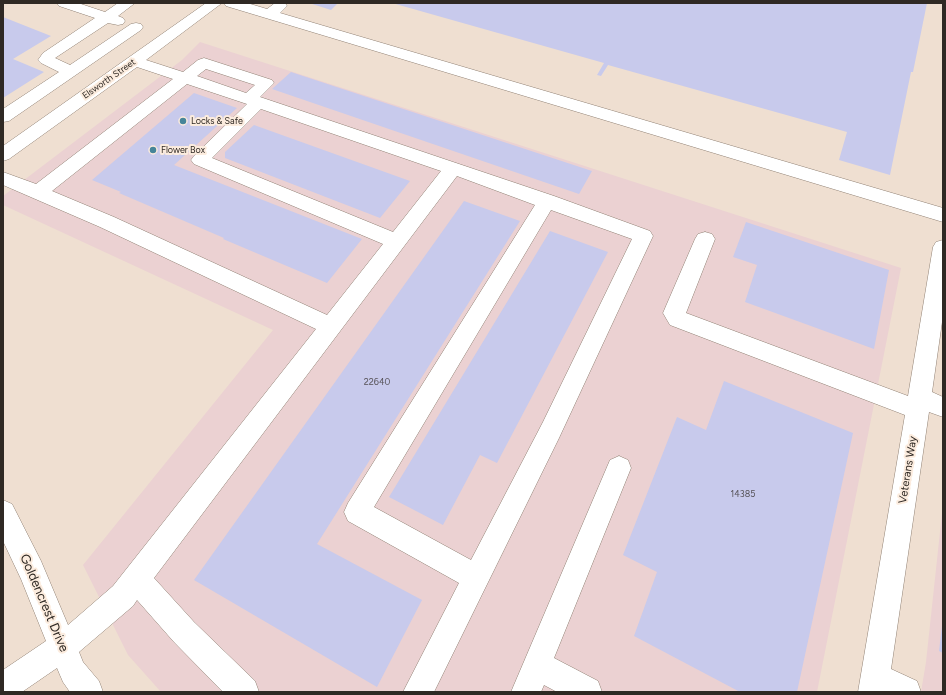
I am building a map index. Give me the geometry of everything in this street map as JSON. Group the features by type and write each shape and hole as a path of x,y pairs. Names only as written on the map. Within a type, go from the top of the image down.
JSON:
{"street":[{"path":"64,3 168,37"},
{"path":"71,71 46,60 48,56 128,3"},
{"path":"232,3 943,215"},
{"path":"269,14 284,3"},
{"name":"Elsworth Street","path":"3,155 135,61 211,4"},
{"path":"3,117 136,27"},
{"path":"135,61 453,168 643,236 551,430 418,692"},
{"path":"37,192 184,77"},
{"path":"254,101 200,160 396,241"},
{"path":"3,687 63,647 123,596 453,168"},
{"path":"3,178 115,226 331,326"},
{"path":"476,577 357,512 547,201"},
{"path":"705,239 674,313 678,318 918,404 943,407"},
{"name":"Veterans Way","path":"874,684 943,247"},
{"path":"526,692 619,468"},
{"name":"Goldencrest Drive","path":"3,513 31,571 74,672 88,692"},
{"path":"137,579 184,632 244,692"},
{"path":"537,665 587,692"},
{"path":"874,684 906,692"}],"shaded area":[{"path":"200,42 901,268 817,692 161,692 128,655 83,565 273,330 3,205 3,196 182,60"},
{"path":"943,504 943,692 921,692 926,662"}],"building":[{"path":"309,3 338,3 331,10"},
{"path":"392,3 927,3 890,175 839,160 847,132 608,65 601,76 597,75 604,63"},
{"path":"3,17 51,36 13,59 44,72 3,98"},
{"path":"291,72 592,171 579,194 272,89"},
{"path":"194,93 237,108 174,165 362,239 327,283 223,239 224,238 92,180"},
{"path":"254,125 410,181 380,218 225,158 225,152"},
{"path":"464,201 520,221 317,544 422,600 377,687 194,580"},
{"path":"746,222 889,270 874,349 745,302 757,265 733,257"},
{"path":"550,231 608,252 497,463 480,455 443,525 389,497"},
{"path":"724,381 853,433 797,692 740,692 634,636 657,572 623,555 677,417 706,430"},
{"path":"943,626 943,653 939,651"}],"place":[{"name":"Locks & Safe","path":"183,121"},
{"name":"Flower Box","path":"153,150"}]}
